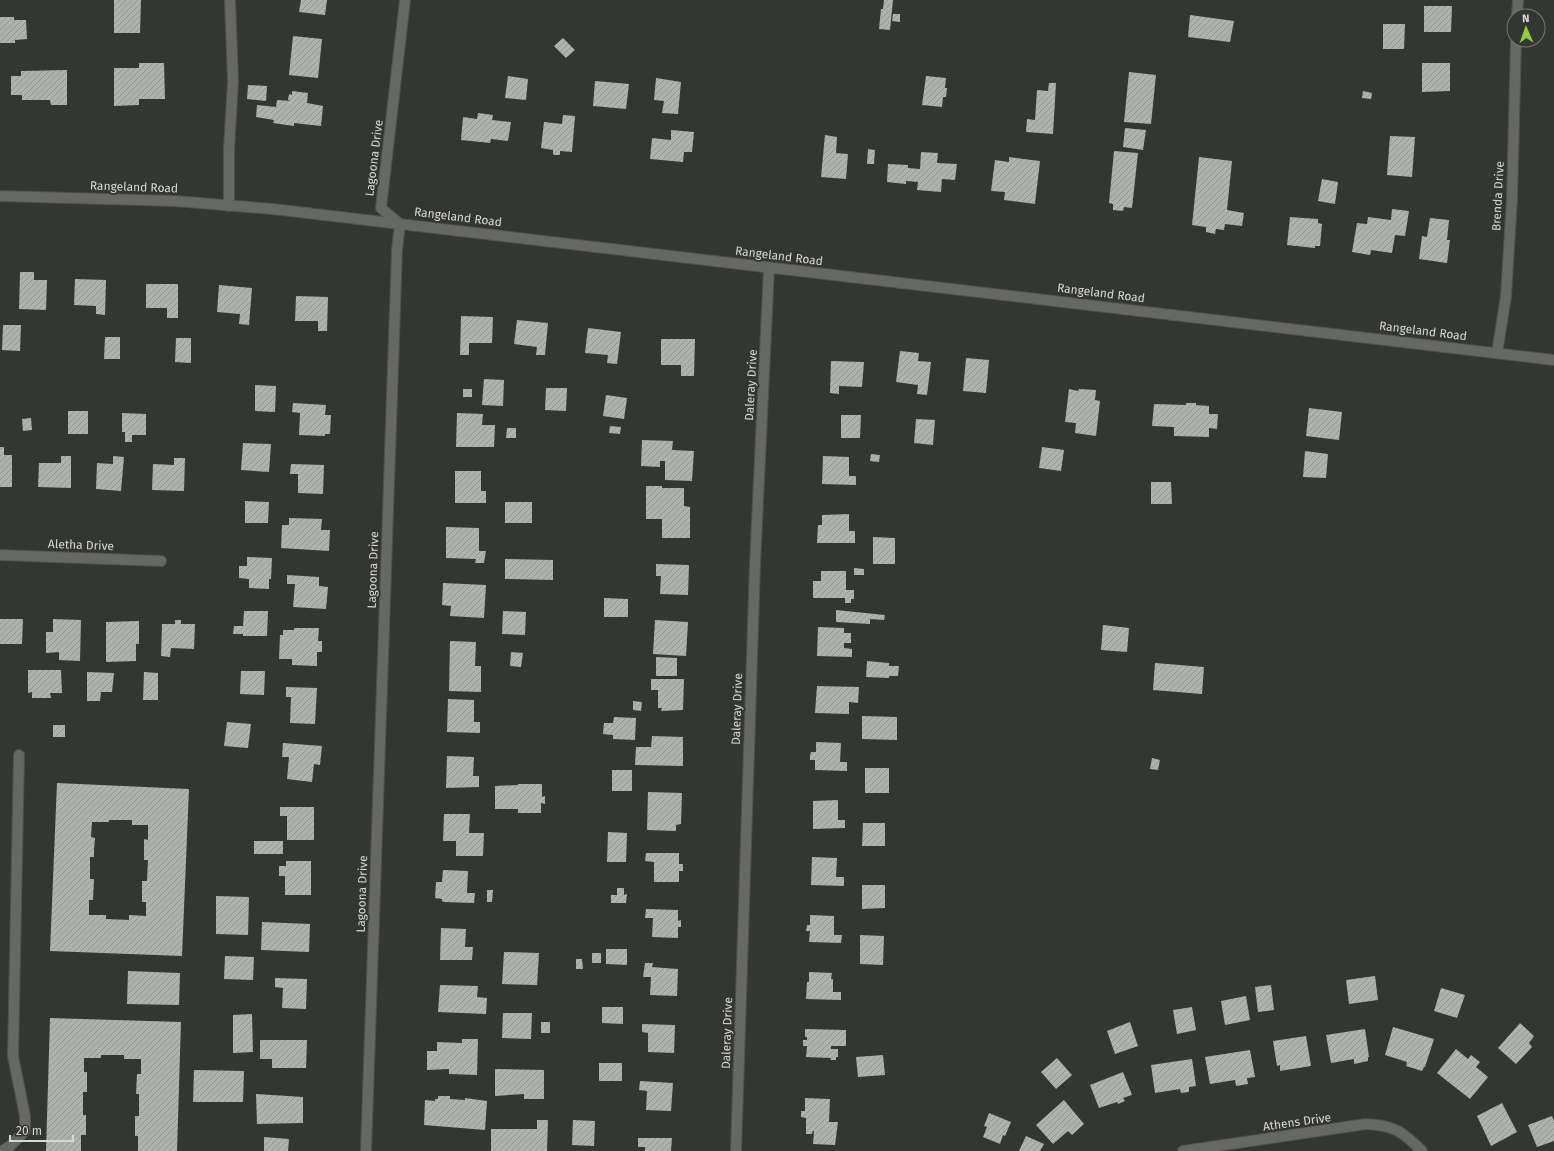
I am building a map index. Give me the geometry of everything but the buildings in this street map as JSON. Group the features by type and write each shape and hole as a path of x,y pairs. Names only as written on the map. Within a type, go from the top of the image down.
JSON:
{"street":[{"path":"228,206 229,149 233,81 230,0"},
{"name":"Lagoona Drive","path":"366,1151 396,274 400,224 381,208 405,0"},
{"name":"Brenda Drive","path":"1497,353 1502,332 1506,296 1511,214 1516,48"},
{"name":"Rangeland Road","path":"0,196 175,201 274,209 1554,360"},
{"name":"Daleray Drive","path":"736,1151 755,579 769,268"},
{"name":"Aletha Drive","path":"0,555 161,561"},
{"path":"2,1151 10,1146 25,1131 25,1116 13,1056 19,755"},
{"name":"Athens Drive","path":"1183,1151 1366,1124 1381,1125 1394,1129 1406,1136 1422,1151"}]}
